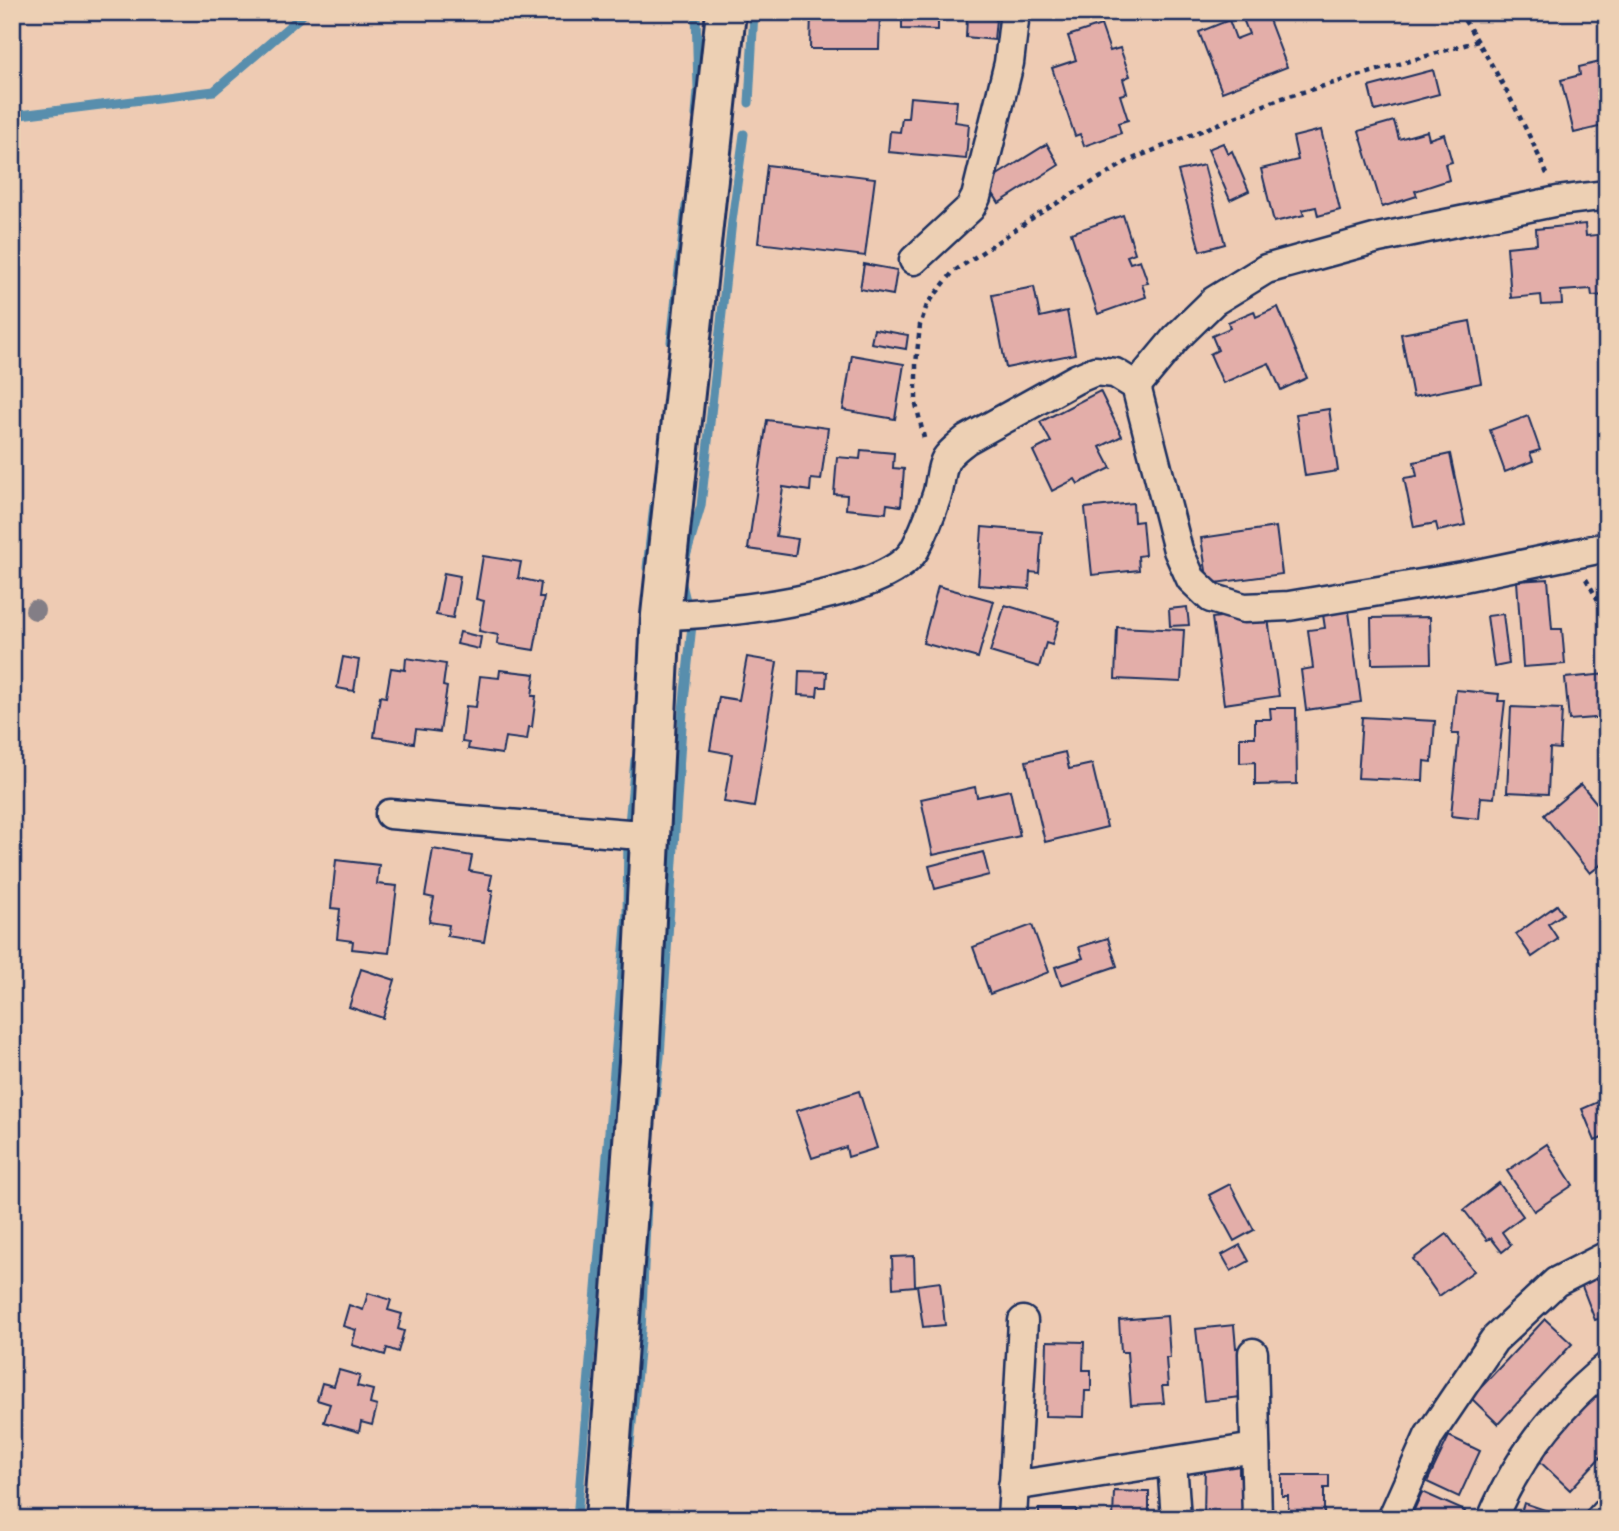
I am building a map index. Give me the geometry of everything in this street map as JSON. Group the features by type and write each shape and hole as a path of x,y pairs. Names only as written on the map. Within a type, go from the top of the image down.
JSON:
{"main road":[{"path":"605,1519 638,1076 661,615 726,12"}],"street":[{"path":"914,260 970,208 976,197 1009,63 1016,12"},
{"path":"1136,386 1177,338 1214,301 1266,269 1378,238 1558,201 1607,195"},
{"path":"661,615 704,614 814,597 890,572 904,563 913,552 938,493 943,464 953,452 966,440 1095,370 1115,373 1136,386 1178,550 1191,579 1211,598 1244,608 1289,606 1463,577 1607,547"},
{"path":"390,814 650,834"},
{"path":"1392,1519 1429,1436 1494,1339 1556,1282 1607,1256"},
{"path":"1012,1519 1023,1321"},
{"path":"1253,1353 1256,1519"},
{"path":"1492,1519 1532,1443 1578,1390 1607,1367"},
{"path":"1013,1486 1255,1448"},
{"path":"1172,1462 1176,1519"},
{"path":"1600,1519 1607,1511"}],"path":[{"path":"1459,12 1530,134 1558,201"},
{"path":"926,442 916,404 920,324 926,305 953,272 1037,215 1130,160 1279,99 1478,41"},
{"path":"1571,554 1607,616"}],"building":[{"path":"811,12 880,12 879,49 810,49"},
{"path":"902,12 938,12 938,30 902,29"},
{"path":"1266,12 1287,67 1222,92 1199,32 1229,20 1236,39 1249,34 1241,14"},
{"path":"967,17 996,19 994,40 966,37"},
{"path":"1101,25 1110,51 1120,48 1130,76 1123,79 1127,93 1120,95 1128,120 1118,123 1121,133 1084,146 1080,134 1075,136 1052,68 1076,60 1068,36"},
{"path":"1600,62 1602,70 1607,69 1607,125 1574,133 1561,80 1580,75 1579,67"},
{"path":"1433,70 1439,94 1375,111 1369,87"},
{"path":"910,97 957,101 955,122 969,124 966,159 888,152 890,131 900,132 902,118 908,118"},
{"path":"1394,121 1399,139 1427,131 1429,139 1444,134 1452,162 1445,164 1449,180 1415,191 1417,196 1382,207 1359,131"},
{"path":"1321,130 1340,210 1318,216 1316,207 1302,210 1304,215 1274,222 1261,169 1298,160 1293,137"},
{"path":"1223,143 1228,154 1232,151 1249,191 1230,200 1208,149"},
{"path":"1047,144 1059,165 999,203 986,182"},
{"path":"767,165 875,178 865,256 758,243"},
{"path":"1204,165 1225,244 1200,251 1178,171"},
{"path":"1123,215 1135,253 1127,256 1130,263 1140,260 1148,283 1142,284 1146,297 1098,314 1071,233"},
{"path":"1585,224 1586,236 1607,234 1607,295 1592,296 1591,289 1561,291 1562,304 1542,305 1541,295 1511,298 1507,247 1537,244 1536,229"},
{"path":"864,264 897,270 893,295 860,289"},
{"path":"1034,287 1040,317 1067,311 1075,354 1006,368 992,295"},
{"path":"1278,307 1307,378 1281,390 1269,363 1223,383 1210,354 1218,350 1212,336 1230,328 1228,322 1254,311 1256,317"},
{"path":"1470,321 1481,383 1413,397 1401,334"},
{"path":"874,329 908,335 906,349 871,343"},
{"path":"852,355 904,364 895,419 843,410"},
{"path":"1100,391 1122,436 1100,447 1111,468 1078,484 1075,479 1052,491 1033,451 1051,442 1040,422"},
{"path":"1329,409 1338,471 1305,476 1296,414"},
{"path":"1528,416 1540,450 1530,453 1533,461 1505,472 1490,430"},
{"path":"767,420 828,428 821,480 811,479 810,491 783,487 776,536 798,539 795,556 748,549"},
{"path":"861,450 894,453 893,468 904,469 901,506 887,504 886,513 846,509 847,495 834,494 837,457 860,459"},
{"path":"1450,454 1465,525 1438,531 1436,523 1414,527 1404,478 1417,476 1414,462"},
{"path":"1133,503 1134,522 1142,521 1145,555 1138,556 1139,570 1092,575 1085,508"},
{"path":"982,527 1042,532 1039,573 1030,572 1029,589 978,585"},
{"path":"1276,527 1282,574 1208,584 1201,538"},
{"path":"483,556 521,562 518,578 541,583 539,597 544,597 534,650 497,644 498,635 479,631 484,601 476,599"},
{"path":"444,573 460,576 453,618 436,615"},
{"path":"1548,579 1552,629 1562,629 1565,664 1523,667 1517,581"},
{"path":"938,586 994,601 978,658 923,643"},
{"path":"1348,604 1361,702 1306,710 1301,670 1313,668 1308,630 1325,628 1322,608"},
{"path":"1005,605 1059,621 1052,645 1046,643 1039,667 990,652"},
{"path":"1187,607 1189,625 1170,626 1169,609"},
{"path":"1267,611 1279,696 1224,704 1212,618"},
{"path":"1503,614 1509,664 1494,667 1487,616"},
{"path":"1430,617 1431,663 1372,664 1371,618"},
{"path":"1117,627 1184,630 1181,682 1115,679"},
{"path":"460,632 481,637 479,649 457,644"},
{"path":"343,657 359,660 354,691 337,688"},
{"path":"747,657 777,662 754,807 724,802 732,754 710,750 719,697 739,700"},
{"path":"406,658 446,664 443,686 447,687 440,732 416,729 414,743 374,737 380,696 386,697 391,668 405,670"},
{"path":"500,670 535,674 532,696 536,696 532,727 529,727 527,740 505,737 502,754 468,749 469,743 462,742 466,706 476,707 480,676 499,678"},
{"path":"799,671 827,672 826,687 818,687 817,696 798,695"},
{"path":"1607,674 1607,717 1569,720 1565,678"},
{"path":"1456,690 1499,694 1498,701 1505,701 1494,798 1481,797 1479,819 1451,816 1459,734 1452,734"},
{"path":"1511,707 1562,709 1560,749 1550,748 1548,794 1507,792"},
{"path":"1270,708 1296,708 1297,784 1255,785 1255,762 1240,763 1240,737 1255,737 1255,719 1271,719"},
{"path":"1362,717 1435,721 1432,762 1424,761 1423,781 1358,778"},
{"path":"1065,752 1069,769 1092,764 1107,827 1045,842 1026,761"},
{"path":"1581,784 1599,806 1603,803 1607,807 1607,860 1590,873 1544,815"},
{"path":"975,787 977,797 1010,790 1020,836 933,855 921,799"},
{"path":"433,849 472,856 469,871 492,875 489,890 493,890 484,942 447,936 449,925 429,922 434,898 425,896"},
{"path":"983,852 989,875 935,889 929,866"},
{"path":"336,860 379,865 377,884 397,886 389,953 352,949 353,941 337,939 340,909 331,908"},
{"path":"1557,905 1563,914 1548,924 1558,939 1532,957 1516,934"},
{"path":"1032,925 1049,972 990,994 973,947"},
{"path":"1108,938 1117,966 1061,985 1055,967 1083,958 1079,947"},
{"path":"361,969 395,980 383,1018 349,1007"},
{"path":"859,1091 877,1148 848,1157 846,1147 812,1158 796,1111"},
{"path":"1607,1098 1607,1136 1595,1141 1582,1109"},
{"path":"1547,1144 1573,1185 1534,1211 1507,1171"},
{"path":"1499,1183 1523,1216 1502,1232 1511,1245 1502,1252 1491,1238 1487,1240 1464,1210"},
{"path":"1230,1184 1254,1230 1234,1241 1209,1195"},
{"path":"1447,1234 1474,1271 1439,1296 1413,1259"},
{"path":"1240,1245 1249,1261 1231,1271 1222,1255"},
{"path":"914,1256 915,1286 893,1288 892,1257"},
{"path":"1607,1270 1607,1316 1595,1320 1580,1281"},
{"path":"940,1282 945,1325 923,1327 917,1285"},
{"path":"368,1293 391,1300 388,1310 402,1314 398,1329 404,1331 398,1352 387,1348 385,1355 352,1345 356,1330 343,1326 349,1305 363,1310"},
{"path":"1167,1316 1170,1358 1166,1358 1168,1386 1162,1386 1164,1403 1131,1405 1127,1352 1121,1352 1119,1320"},
{"path":"1545,1319 1572,1344 1498,1424 1471,1398"},
{"path":"1234,1325 1236,1348 1243,1347 1246,1381 1239,1382 1241,1397 1204,1401 1196,1329"},
{"path":"1047,1341 1084,1342 1083,1370 1091,1370 1091,1391 1085,1391 1084,1417 1045,1416"},
{"path":"339,1370 360,1376 357,1386 373,1390 370,1404 377,1406 372,1425 361,1422 359,1432 324,1422 330,1404 317,1400 322,1383 334,1386"},
{"path":"1603,1385 1607,1389 1607,1450 1570,1490 1536,1458"},
{"path":"1449,1436 1480,1451 1459,1497 1427,1482"},
{"path":"1205,1460 1239,1460 1239,1476 1248,1476 1248,1494 1242,1493 1242,1499 1248,1499 1248,1514 1242,1514 1242,1519 1204,1519"},
{"path":"1282,1475 1329,1475 1329,1488 1324,1488 1324,1515 1288,1515 1288,1496 1282,1496"},
{"path":"1114,1491 1149,1492 1149,1516 1162,1516 1162,1519 1113,1519"},
{"path":"1422,1492 1465,1511 1462,1519 1410,1519"},
{"path":"1524,1503 1560,1515 1558,1519 1519,1519"},
{"path":"1039,1509 1076,1509 1076,1519 1039,1519"}],"waterway":[{"path":"12,116 214,91 306,12"},
{"path":"696,12 696,115"},
{"path":"749,103 754,12"},
{"path":"685,560 701,506 744,134"},
{"path":"671,342 686,206"},
{"path":"647,568 654,505"},
{"path":"654,1109 660,1057 683,711 692,625 681,580"},
{"path":"577,1519 627,913 628,834 635,760"},
{"path":"630,1444 641,1331 647,1203"}]}
